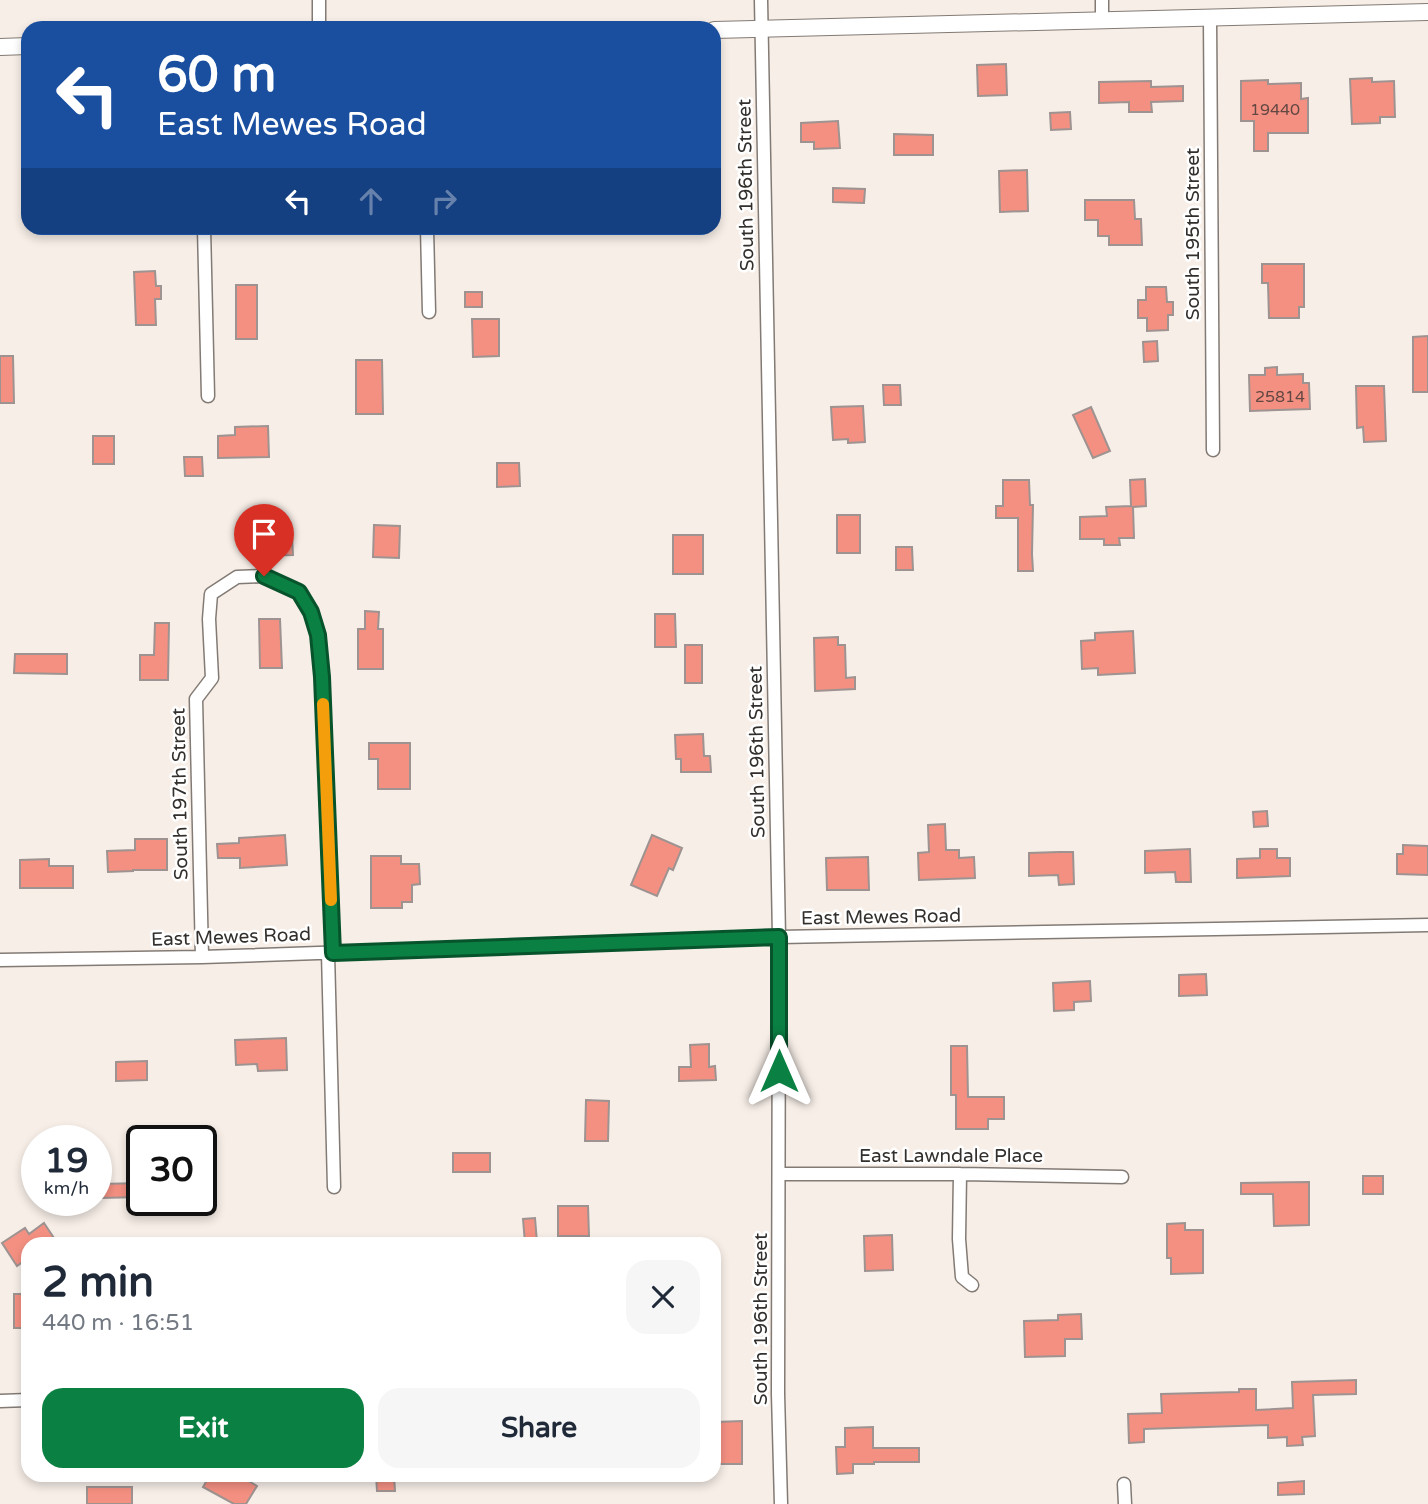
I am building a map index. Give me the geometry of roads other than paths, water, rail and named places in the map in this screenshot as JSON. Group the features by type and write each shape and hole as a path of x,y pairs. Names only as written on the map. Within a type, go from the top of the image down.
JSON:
{"street":[{"path":"319,0 319,21"},
{"name":"South 196th Street","path":"761,0 779,937 780,1504"},
{"path":"1102,0 1102,20"},
{"path":"721,30 1428,12"},
{"name":"South 195th Street","path":"1210,18 1213,450"},
{"path":"0,47 21,46"},
{"path":"204,235 208,396"},
{"path":"427,235 429,312"},
{"name":"South 197th Street","path":"202,957 197,699 212,678 209,620 211,593 237,577 264,576 299,592 311,612 318,635 322,677 334,1187"},
{"name":"East Mewes Road","path":"0,960 202,957 779,937 1428,925"},
{"name":"East Lawndale Place","path":"780,1174 1122,1177"},
{"path":"960,1174 959,1239 962,1277 972,1286"},
{"path":"0,1401 21,1400"},
{"path":"1124,1484 1125,1504"}]}
